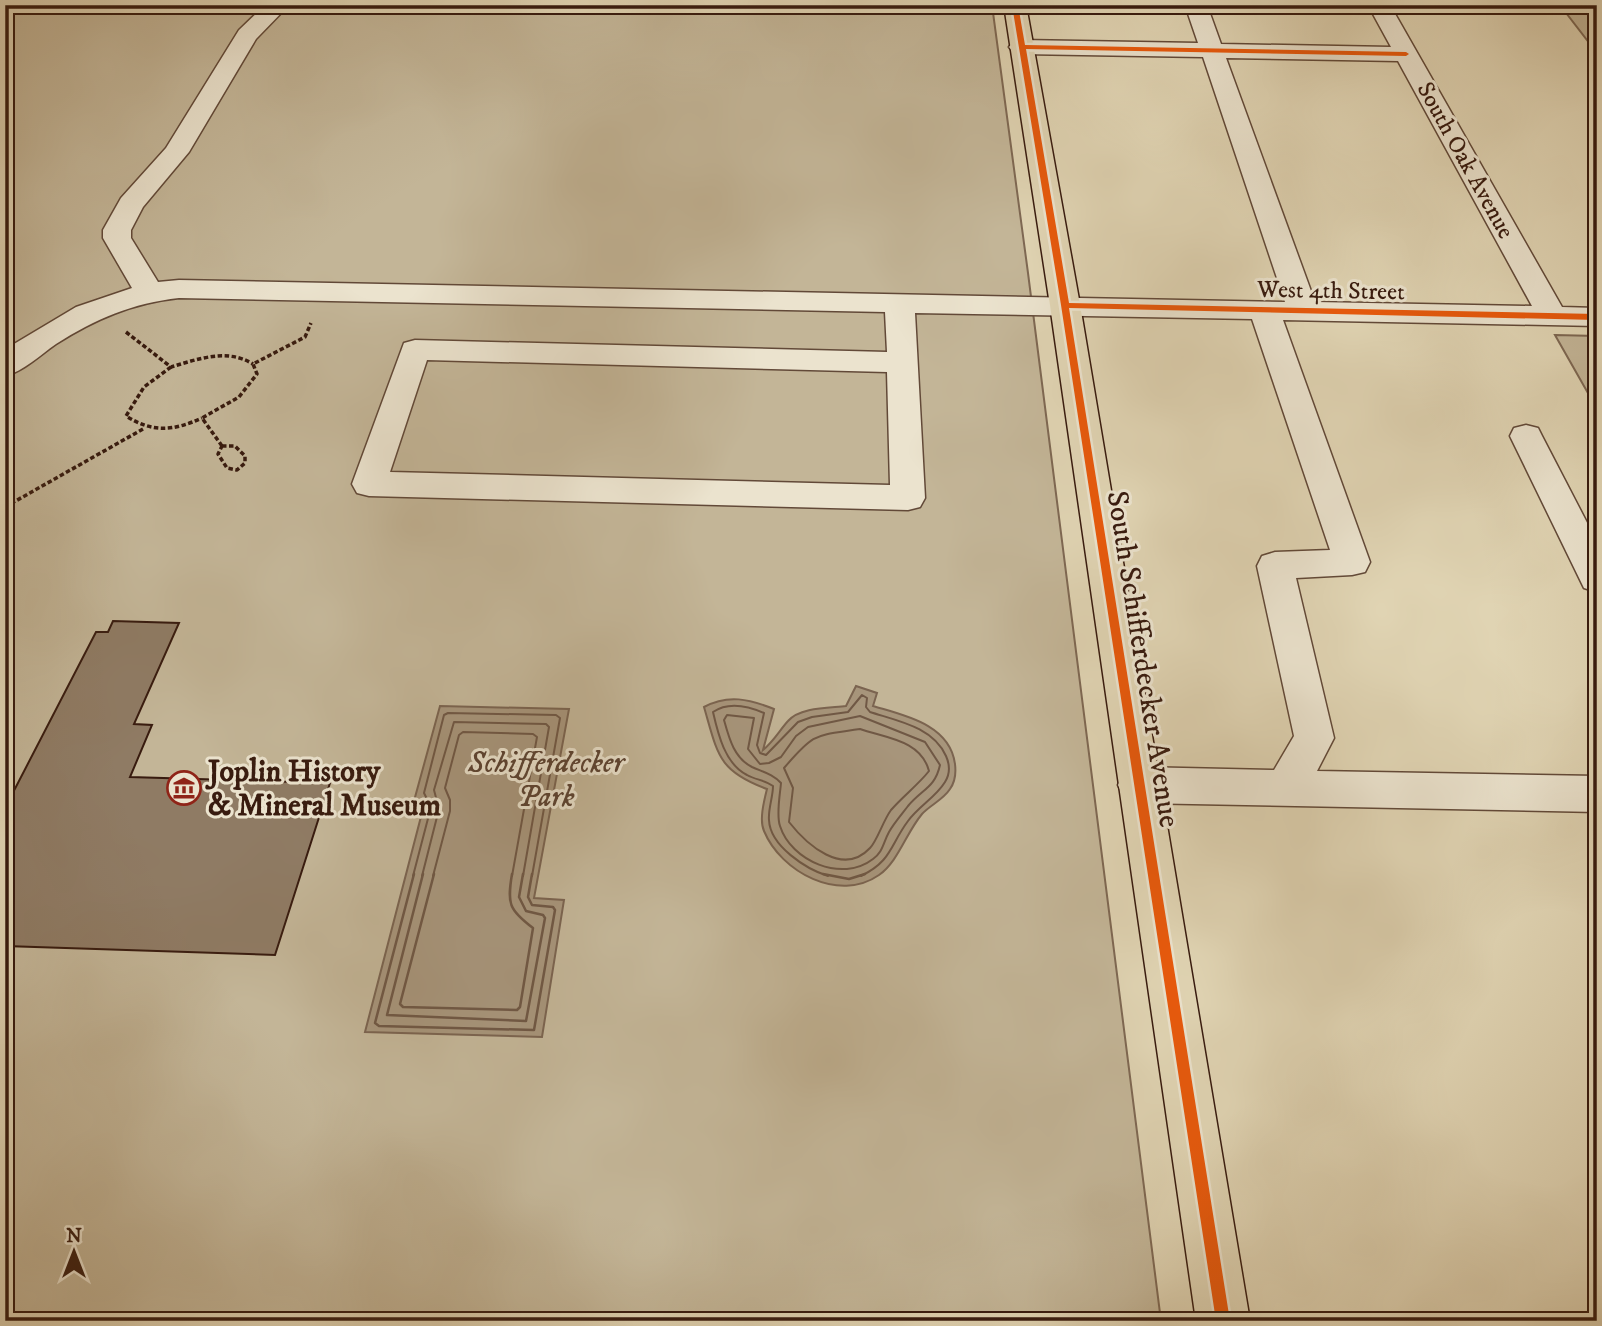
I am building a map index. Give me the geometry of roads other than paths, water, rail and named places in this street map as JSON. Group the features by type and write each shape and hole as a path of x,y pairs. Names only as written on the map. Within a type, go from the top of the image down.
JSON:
{"main road":[{"name":"South Schifferdecker Avenue","path":"1015,5 1065,305 1223,1321"}],"street":[{"path":"149,291 117,238 117,230 131,204 176,152 247,35 278,5"},
{"path":"1196,5 1303,310"},
{"name":"South Oak Avenue","path":"1379,5 1552,316"},
{"path":"1021,47 1406,54"},
{"path":"5,366 41,339 96,307 149,291 323,293 520,324 903,362"},
{"path":"520,324 415,350 369,484 908,498 900,303"},
{"name":"West 4th Street","path":"520,324 900,303 1597,317"},
{"path":"1264,310 1352,562 1275,566 1314,738 1285,788"},
{"path":"1525,436 1597,578"},
{"path":"1139,785 1597,794"}],"water":[{"path":"856,686 877,693 873,706 911,718 935,730 951,750 955,777 947,793 916,822 886,869 863,883 847,886 813,879 797,870 772,846 762,821 767,789 738,775 722,759 704,707 722,700 739,699 774,709 763,750 793,716 815,709 846,706"},
{"path":"440,706 569,709 534,898 564,900 542,1037 365,1032 424,805 414,801"}],"place":[{"name":"Joplin History & Mineral Museum","path":"184,788"}],"park label":[{"name":"Schifferdecker Park","path":"546,779"}]}
